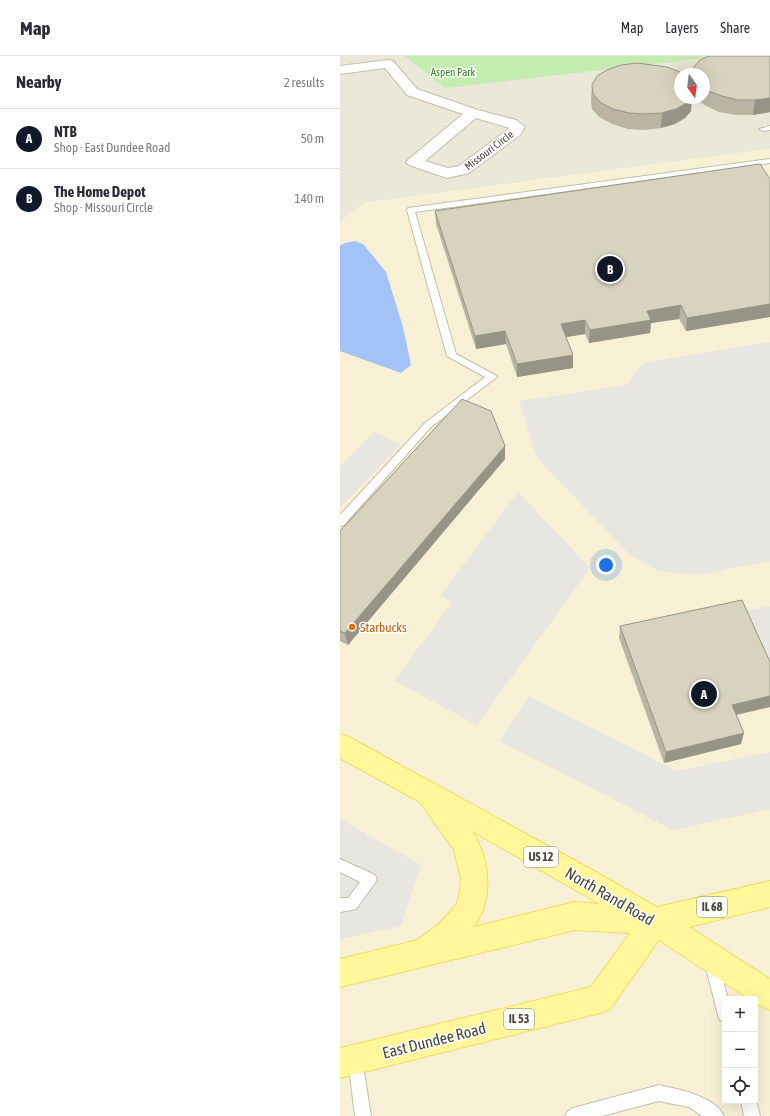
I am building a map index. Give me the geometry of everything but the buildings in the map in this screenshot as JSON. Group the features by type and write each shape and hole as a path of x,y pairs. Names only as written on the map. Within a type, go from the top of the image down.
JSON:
{"main road":[{"name":"North Rand Road","path":"340,745 585,880 655,922 770,996"},
{"path":"421,953 443,938 464,919 474,900 474,875 465,844 427,794"},
{"name":"IL 68","path":"655,922 770,894"},
{"path":"340,973 576,916 655,922"},
{"name":"East Dundee Road","path":"347,1061 600,999 655,922"}],"street":[{"path":"340,70 388,64 412,92 473,113"},
{"name":"Missouri Circle","path":"473,113 511,123 518,127 515,132 464,170 447,173 414,162 473,113"}],"lane":[{"path":"340,522 428,425 492,377 452,356 410,210 770,161"},
{"path":"340,865 370,880 351,904 340,905"},
{"path":"710,957 722,1003"},
{"path":"347,1061 363,1116"},
{"path":"573,1116 659,1093 692,1100 716,1116"},
{"path":"750,1104 752,1116"}],"shaded area":[{"path":"340,56 770,56 770,149 364,203 340,222"},
{"path":"770,149 770,1116 340,1116 340,222 364,203"},
{"path":"770,342 770,561 697,575 658,571 629,554 537,458 519,401 627,385 643,363"},
{"path":"374,432 401,444 340,508 340,467"},
{"path":"518,492 590,568 477,725 394,681 452,602 440,596"},
{"path":"770,606 770,664 746,611"},
{"path":"529,696 677,771 770,752 770,809 673,830 499,741"},
{"path":"340,819 421,865 401,926 340,939"}],"green space":[{"name":"Aspen Park","path":"405,56 723,56 445,88"}],"water":[{"path":"355,241 363,244 386,272 403,327 411,365 401,373 340,351 340,246 345,243"}],"place":[{"name":"The Home Depot","path":"610,269"},
{"name":"Starbucks","path":"352,627"},
{"name":"NTB","path":"704,694"}]}
